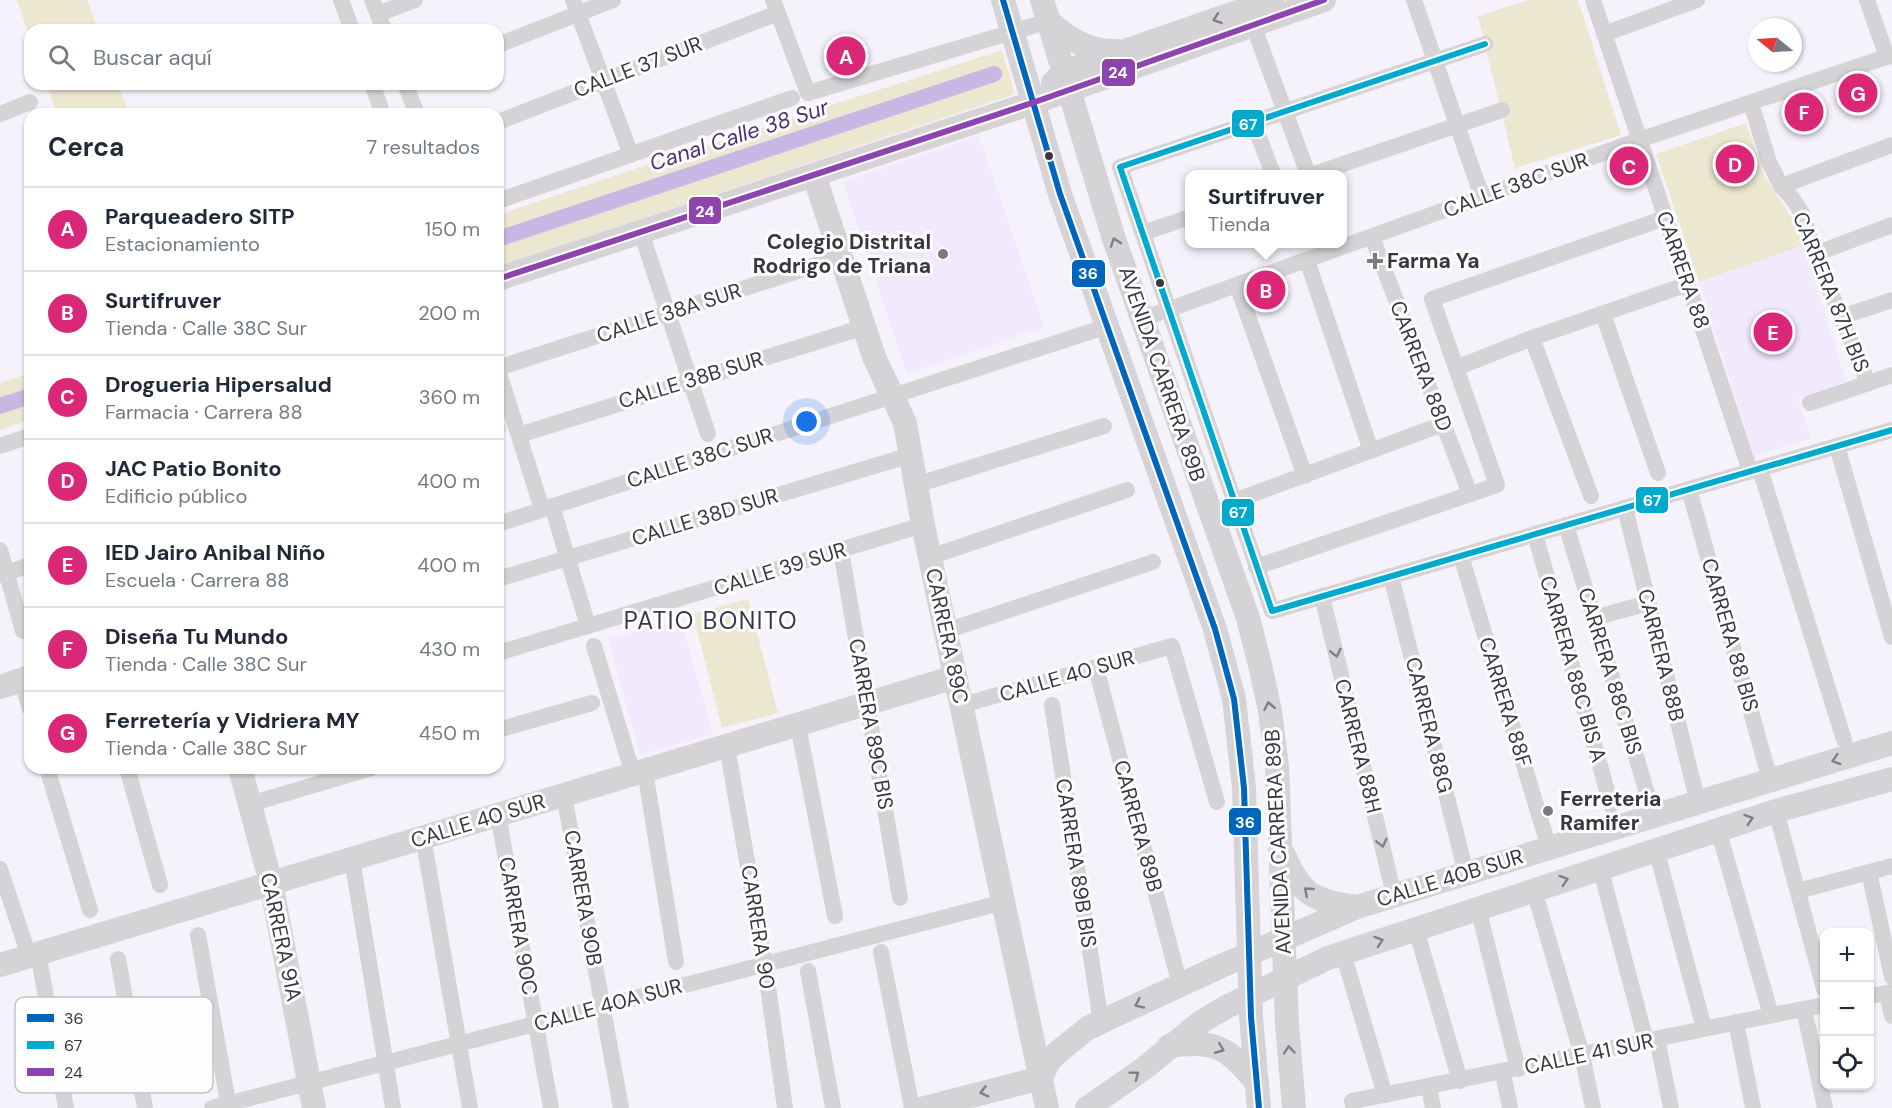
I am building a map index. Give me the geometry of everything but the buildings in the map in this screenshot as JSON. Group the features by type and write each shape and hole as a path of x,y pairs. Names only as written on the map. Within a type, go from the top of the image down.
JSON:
{"street":[{"path":"341,0 350,24"},
{"path":"378,15 415,0"},
{"path":"504,42 575,7 613,0"},
{"name":"AVENIDA CARRERA 89B","path":"1003,0 1060,194 1215,629 1234,699 1244,788 1250,995 1259,1108"},
{"path":"504,277 1032,104 1066,81 1122,51 1272,0"},
{"path":"1414,0 1482,197"},
{"name":"CARRERA 88","path":"1593,0 1665,218 1755,470 1844,740"},
{"path":"1604,33 1697,0"},
{"path":"1867,0 1890,56"},
{"path":"1066,81 1253,25 1319,1"},
{"path":"775,6 800,95"},
{"name":"CALLE 37 SUR","path":"504,120 603,81 775,6"},
{"path":"575,7 631,155"},
{"path":"504,199 800,95 1012,32 1046,10 1062,33 1088,47 1122,51"},
{"name":"AVENIDA CARRERA 89B","path":"1046,10 1114,239 1248,618 1260,665 1270,711 1277,766 1285,978 1294,1108"},
{"path":"1253,25 1307,170"},
{"path":"1485,44 1120,167 1272,611 1892,430"},
{"name":"CALLE 38C SUR","path":"1347,243 1371,237 1640,140 1890,56"},
{"path":"374,90 381,108"},
{"path":"407,90 415,108"},
{"path":"0,114 30,102"},
{"name":"CARRERA 87H BIS","path":"1751,103 1769,162 1781,186 1802,213 1815,254 1868,383"},
{"path":"1326,170 1502,110"},
{"path":"1253,122 1271,170"},
{"path":"1781,186 1892,146"},
{"name":"CARRERA 89C","path":"814,175 874,357 905,423 923,525 1047,1108"},
{"name":"CARRERA 88D","path":"1371,237 1470,494 1497,485 1432,299 1665,218"},
{"path":"1143,233 1185,219"},
{"path":"1815,254 1892,225"},
{"path":"641,232 708,434"},
{"name":"CALLE 38C SUR","path":"1142,319 1307,260 1331,248"},
{"name":"CALLE 38A SUR","path":"504,367 841,257"},
{"path":"1307,260 1371,451"},
{"path":"1456,368 1532,338 1688,284"},
{"path":"1238,285 1305,476"},
{"path":"1841,317 1892,300"},
{"path":"1603,314 1658,473"},
{"name":"CALLE 38C SUR","path":"504,522 1108,326"},
{"name":"CALLE 38B SUR","path":"519,435 864,327"},
{"path":"1532,338 1591,496"},
{"path":"1810,403 1892,375"},
{"path":"504,388 519,435 568,558 588,626"},
{"path":"916,485 1104,426"},
{"path":"1234,501 1435,427"},
{"path":"0,446 24,438"},
{"path":"1837,446 1892,637"},
{"name":"CALLE 38D SUR","path":"504,577 911,455"},
{"name":"CARRERA 88 BIS","path":"1689,489 1770,780"},
{"path":"930,557 1126,490"},
{"path":"1257,567 1470,494"},
{"name":"CARRERA 88B","path":"1625,508 1698,803"},
{"name":"CALLE 39 SUR","path":"504,651 923,525"},
{"name":"CARRERA 88C BIS","path":"1566,525 1654,816"},
{"name":"CARRERA 88C BIS A","path":"1535,534 1611,805"},
{"path":"0,550 3,574 23,631"},
{"name":"CARRERA 89C BIS","path":"841,550 900,898"},
{"name":"CARRERA 88F","path":"1461,556 1549,848"},
{"path":"946,631 1153,562"},
{"path":"3,574 24,567"},
{"name":"CARRERA 88G","path":"1390,576 1466,873"},
{"name":"CARRERA 88H","path":"1322,596 1394,895"},
{"path":"1594,618 1648,603"},
{"path":"594,645 639,772 676,962"},
{"name":"CALLE 40 SUR","path":"962,705 1172,646 1217,802"},
{"name":"CARRERA 89B","path":"1096,668 1180,985"},
{"name":"CALLE 40 SUR","path":"0,965 955,677"},
{"path":"17,681 24,696"},
{"path":"504,728 592,703"},
{"name":"CARRERA 89B BIS","path":"1052,705 1101,1022"},
{"path":"798,725 835,916"},
{"name":"CALLE 40B SUR","path":"1041,1078 1049,1061 1058,1052 1078,1035 1101,1022 1356,907 1892,743"},
{"name":"CARRERA 90","path":"727,746 765,965 785,1108"},
{"path":"50,774 90,910"},
{"path":"129,774 160,885"},
{"name":"CARRERA 91A","path":"242,774 271,883 314,1108"},
{"path":"250,804 351,774"},
{"name":"CALLE 40B SUR","path":"1087,1108 1142,1070 1201,1022 1250,995 1343,953 1718,829 1892,778"},
{"name":"CARRERA 90B","path":"564,795 621,1108"},
{"path":"1776,811 1822,982"},
{"name":"CARRERA 90C","path":"498,815 550,1108"},
{"path":"1718,829 1771,1015"},
{"path":"423,837 470,1108"},
{"path":"1281,848 1295,878 1305,890 1317,899 1326,902 1356,907"},
{"path":"1656,849 1704,1028"},
{"path":"352,859 393,1108"},
{"path":"1798,891 1892,866"},
{"path":"1600,867 1671,1108"},
{"path":"0,869 33,955 42,997"},
{"path":"1869,872 1890,987 1892,1016"},
{"path":"1534,890 1582,1055 1593,1108"},
{"name":"CALLE 40A SUR","path":"223,1107 1004,902"},
{"path":"1478,908 1510,1071 1510,1108"},
{"path":"1416,929 1460,1081"},
{"path":"198,935 207,997"},
{"path":"881,952 912,1108"},
{"path":"1343,953 1385,1095"},
{"path":"118,959 125,997"},
{"path":"808,970 833,1108"},
{"path":"1874,994 1890,987"},
{"name":"CALLE 41 SUR","path":"1353,1105 1385,1095 1820,1006"},
{"path":"1804,1009 1825,1108"},
{"path":"1737,1022 1753,1108"},
{"path":"213,1038 223,1107"},
{"path":"1169,1046 1201,1043 1215,1047 1239,1061 1257,1083"},
{"path":"924,1108 1041,1078"},
{"path":"1429,1087 1433,1108"},
{"path":"63,1093 66,1108"},
{"path":"142,1093 145,1108"}],"shaded area":[{"path":"17,0 87,0 96,24 25,24"},
{"path":"1529,0 1578,0 1621,135 1515,168 1478,16"},
{"path":"1002,50 1015,94 504,265 504,213"},
{"path":"49,90 120,90 127,108 55,108"},
{"path":"1746,123 1765,177 1794,221 1804,245 1699,282 1656,154"},
{"name":"Colegio Distrital Rodrigo de Triana","path":"979,135 1044,327 907,374 843,182"},
{"path":"1804,245 1846,381 1798,398 1811,438 1754,456 1699,282"},
{"path":"24,375 24,422 0,430 0,383"},
{"path":"748,599 778,713 722,728 693,614"},
{"path":"680,618 713,734 640,755 608,639"}],"waterway":[{"name":"Canal Calle 38 Sur","path":"504,237 994,74"},
{"name":"Canal Calle 38 Sur","path":"0,406 24,398"}],"transit line":[{"name":"36","path":"1003,0 1060,194 1215,629 1234,699 1244,788 1251,1017 1259,1108"},
{"name":"24","path":"504,277 1032,103 1324,0"},
{"name":"67","path":"1485,44 1120,167 1272,611 1892,430"}],"place":[{"name":"Parqueadero SITP","path":"846,56"},
{"name":"Ferretería y Vidriera MY","path":"1858,93"},
{"name":"Diseña Tu Mundo","path":"1804,112"},
{"name":"JAC Patio Bonito","path":"1735,164"},
{"name":"Drogueria Hipersalud","path":"1629,166"},
{"name":"Colegio Distrital Rodrigo de Triana","path":"943,254"},
{"name":"Farma Ya","path":"1375,261"},
{"name":"Surtifruver","path":"1266,290"},
{"name":"IED Jairo Anibal Niño","path":"1773,332"},
{"name":"Ferreteria Ramifer","path":"1548,811"}],"district":[{"name":"PATIO BONITO","path":"711,620"}]}
